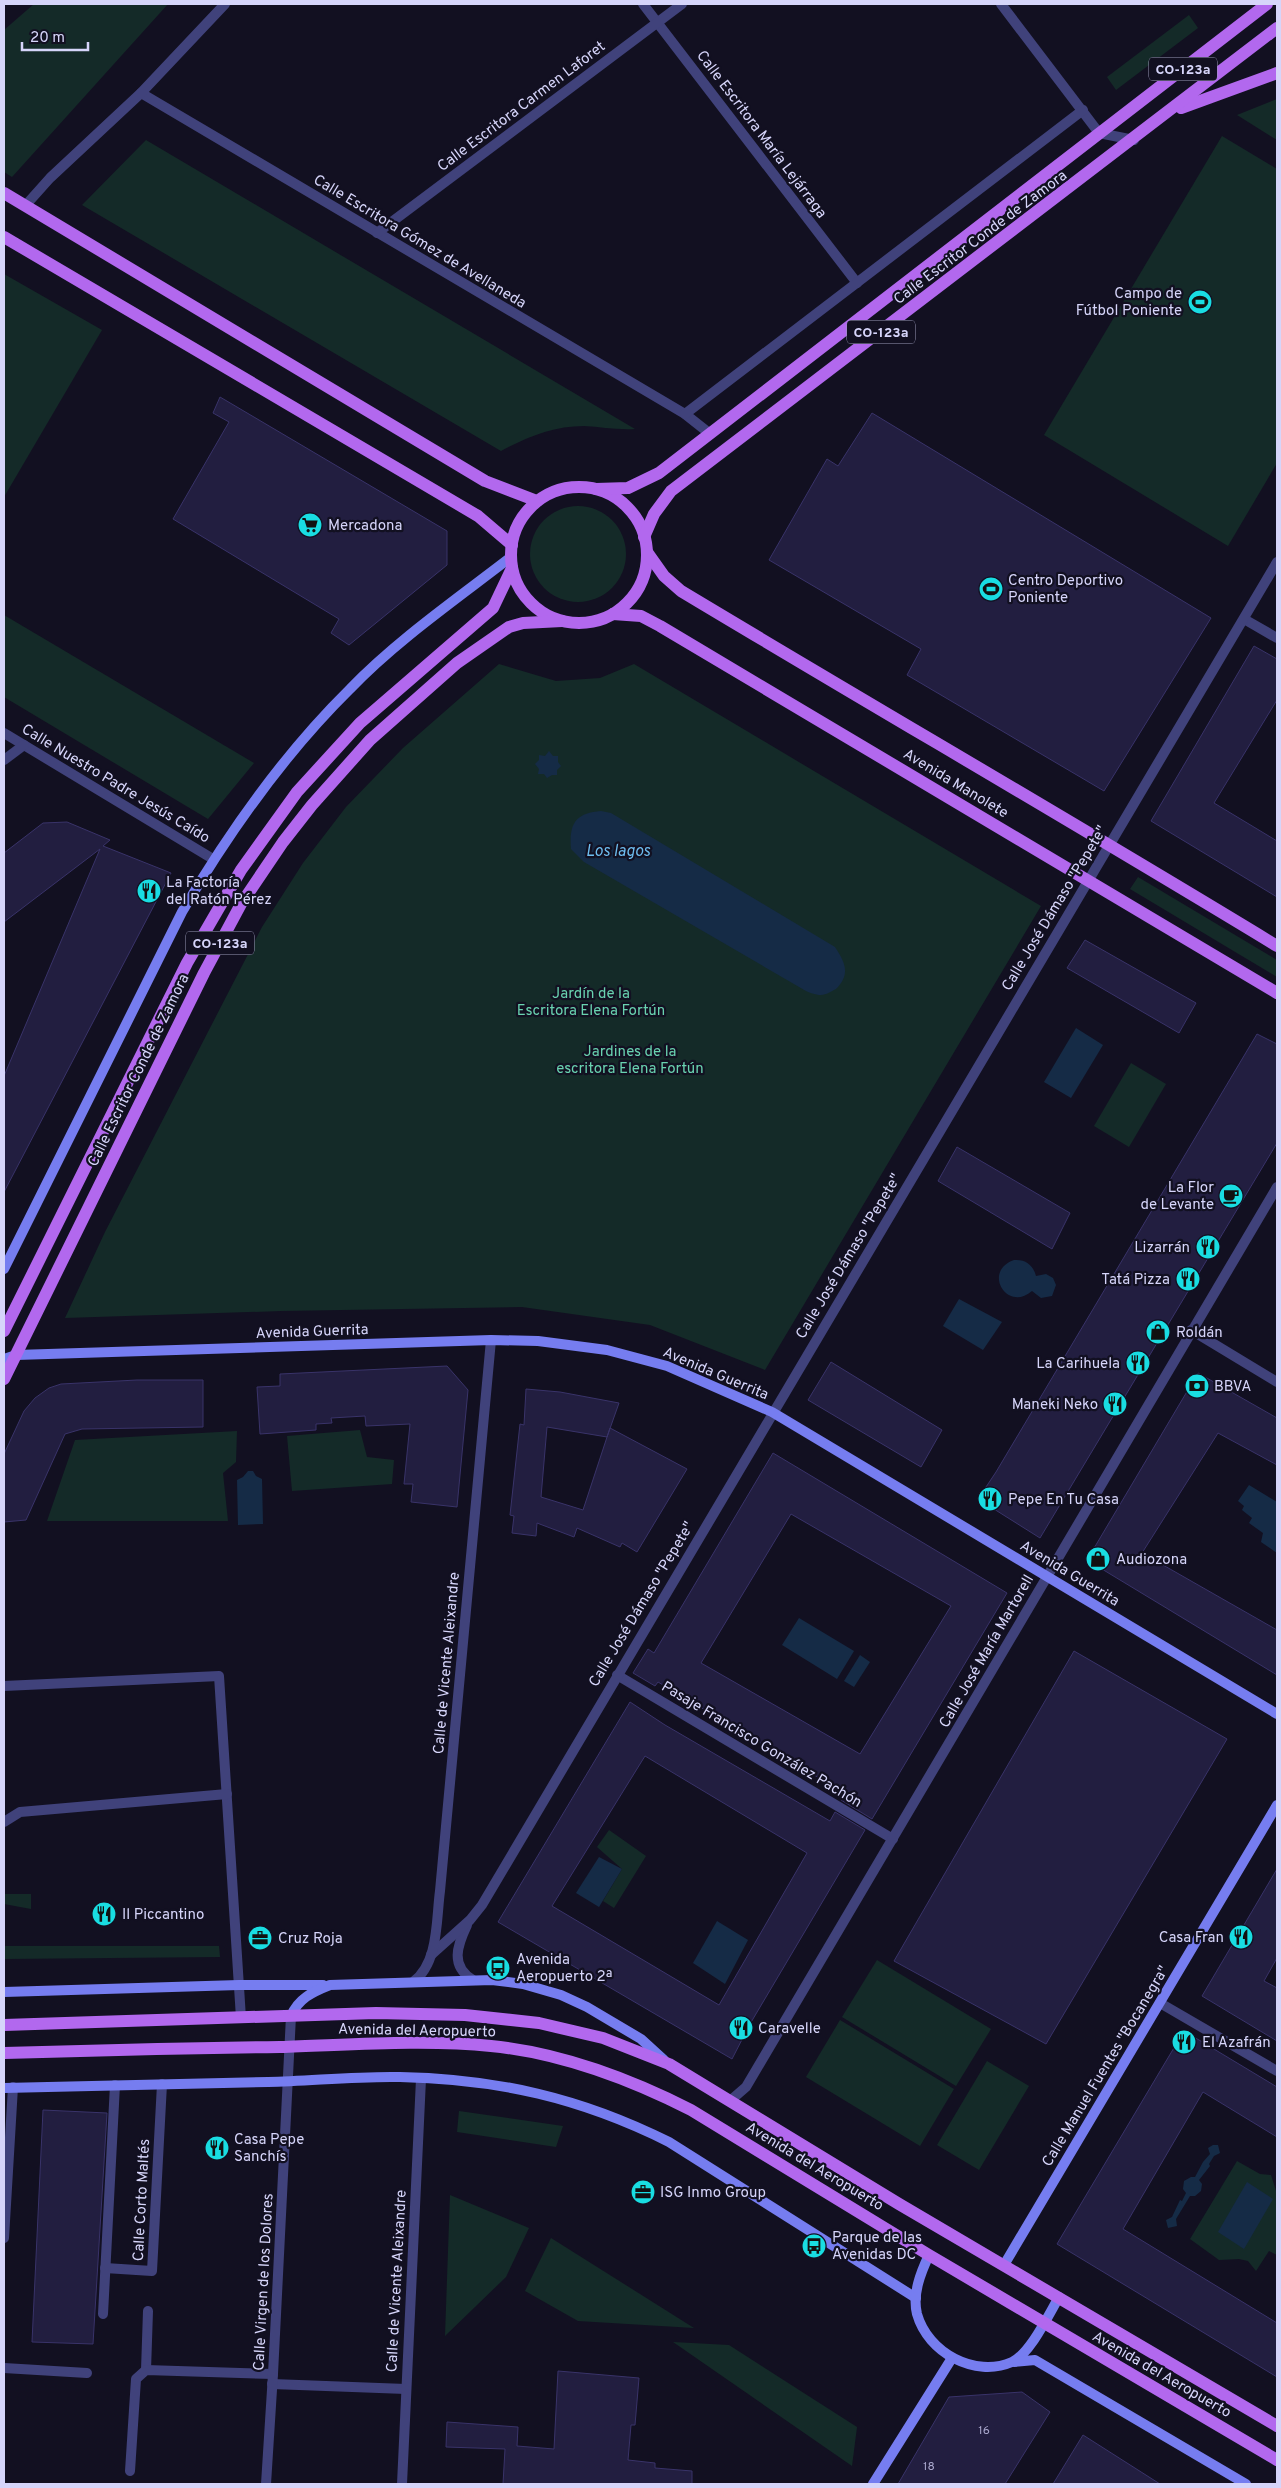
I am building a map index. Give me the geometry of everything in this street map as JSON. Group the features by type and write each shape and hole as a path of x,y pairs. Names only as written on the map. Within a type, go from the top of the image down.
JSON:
{"main road":[{"name":"Calle Escritor Conde de Zamora","path":"596,489 628,488 650,479 1267,4"},
{"name":"Calle Escritor Conde de Zamora","path":"644,537 654,514 671,491 1134,140 1277,28"},
{"path":"1170,112 1277,73"},
{"path":"4,193 485,481 537,501"},
{"path":"4,237 478,516 512,557"},
{"path":"576,487 596,489 612,496 626,506 638,521 644,537 647,552 645,571 638,588 628,603 613,614 597,621 579,623 562,620 544,613 530,602 519,586 512,557 516,528 525,513 537,501 555,491 576,487"},
{"name":"Avenida Manolete","path":"647,552 664,576 681,591 880,711 1109,844 1277,946"},
{"name":"Calle Escritor Conde de Zamora","path":"4,1332 187,963 241,870 297,792 360,723 493,608 512,557"},
{"name":"Avenida Manolete","path":"613,614 641,616 660,626 1277,993"},
{"name":"Calle Escritor Conde de Zamora","path":"4,1379 10,1357 204,973 241,904 282,842 370,740 457,663 509,627 523,622 562,620"},
{"name":"Avenida del Aeropuerto","path":"4,2025 376,2013 465,2015 498,2018 539,2023 603,2038 669,2064 899,2204 1277,2426"},
{"name":"Avenida del Aeropuerto","path":"4,2053 419,2044 489,2046 523,2050 589,2066 653,2090 691,2110 929,2255 1277,2460"}],"street":[{"path":"25,206 57,172 141,93 225,4"},
{"name":"Calle Escritora María Lejárraga","path":"643,4 857,283"},
{"name":"Calle Escritora Carmen Laforet","path":"377,233 682,4"},
{"path":"1001,4 1099,133 1134,140"},
{"name":"Calle Escritora Gómez de Avellaneda","path":"141,93 685,414"},
{"path":"709,433 685,414 1082,110"},
{"name":"Calle Escritor Conde de Zamora","path":"4,1269 182,912 213,859 261,791 300,743 350,688 404,641 512,557"},
{"name":"Calle José Dámaso \"Pepete\"","path":"432,1955 470,1920 482,1905 772,1412 1277,562"},
{"path":"1244,618 1277,638"},
{"name":"Calle Nuestro Padre Jesús Caído","path":"4,733 213,859"},
{"path":"4,760 24,745"},
{"name":"Calle José María Martorell","path":"731,2100 746,2088 1277,1187"},
{"path":"1191,1330 1277,1382"},
{"name":"Avenida Guerrita","path":"10,1357 491,1340 538,1341 607,1350 667,1366 772,1412 1277,1714"},
{"name":"Calle de Vicente Aleixandre","path":"413,1982 423,1973 432,1955 440,1891 491,1340"},
{"name":"Pasaje Francisco González Pachón","path":"617,1675 893,1840"},
{"path":"4,1686 219,1676 241,2018"},
{"path":"4,1822 20,1812 227,1794"},
{"name":"Calle Manuel Fuentes \"Bocanegra\"","path":"1004,2264 1277,1805"},
{"path":"470,1920 458,1946 456,1958 462,1972 474,1980"},
{"name":"Avenida del Aeropuerto","path":"4,1992 240,1985 330,1985 474,1980 509,1981 561,1995 587,2007 641,2039 669,2064"},
{"name":"Avenida del Aeropuerto","path":"291,2016 295,2006 304,1998 330,1985"},
{"path":"1160,2003 1277,2071"},
{"path":"288,2081 291,2016"},
{"path":"4,2238 8,2088 374,2077 421,2078 510,2088 550,2096 590,2107 632,2124 704,2163 916,2298"},
{"name":"Calle de Vicente Aleixandre","path":"402,2484 421,2078"},
{"name":"Calle Virgen de los Dolores","path":"266,2484 288,2081"},
{"name":"Calle Corto Maltés","path":"106,2268 152,2271 162,2084"},
{"path":"103,2314 115,2085"},
{"path":"929,2255 920,2275 916,2298 917,2314 926,2332 952,2358 971,2366 988,2368 1014,2362 1035,2360 1246,2484"},
{"path":"1014,2362 1025,2351 1059,2297"},
{"path":"146,2370 148,2311"},
{"path":"873,2484 952,2358"},
{"path":"4,2368 87,2373"},
{"path":"130,2471 136,2379 146,2370 406,2390"}],"green space":[{"path":"34,4 168,4 12,177 4,172 4,30"},
{"path":"1189,15 1198,28 1116,90 1107,77"},
{"path":"1277,99 1277,140 1237,115"},
{"name":"Campo de Fútbol Poniente","path":"1222,136 1277,169 1277,463 1228,546 1044,435"},
{"path":"146,140 635,429 573,426 551,430 501,451 82,205"},
{"path":"4,274 102,330 4,497"},
{"path":"578,506 597,509 612,520 623,535 626,554 623,573 612,588 597,599 578,602 559,599 544,588 533,573 530,554 533,535 544,520 559,509"},
{"path":"4,615 254,763 208,819 4,697"},
{"name":"Jardín de la Escritora Elena Fortún","path":"499,664 556,681 600,678 634,664 1041,906 765,1370 650,1325 522,1307 281,1311 65,1318 105,1232 262,927 303,863 346,807 403,748"},
{"path":"1138,877 1277,960 1277,977 1130,889"},
{"path":"1131,1063 1166,1084 1129,1147 1094,1126"},
{"path":"360,1430 367,1457 394,1460 392,1484 292,1491 287,1436"},
{"path":"237,1431 236,1462 223,1473 228,1521 47,1521 75,1440"},
{"path":"609,1830 646,1856 614,1908 603,1901 622,1869 597,1847"},
{"path":"4,1894 31,1894 31,1909 4,1904"},
{"path":"4,1946 219,1946 220,1957 4,1959"},
{"path":"877,1960 991,2029 956,2086 842,2017"},
{"path":"840,2020 954,2089 920,2146 806,2077"},
{"path":"987,2061 1029,2086 979,2170 937,2145"},
{"path":"459,2111 563,2126 556,2147 457,2132"},
{"path":"1237,2161 1260,2174 1271,2175 1277,2194 1277,2255 1269,2251 1256,2271 1248,2261 1239,2259 1219,2260 1190,2239"},
{"path":"450,2195 529,2228 506,2277 445,2336"},
{"path":"551,2238 694,2328 578,2321 525,2291"},
{"path":"673,2342 729,2345 857,2427 852,2466"}],"water":[{"path":"549,751 553,756 558,756 558,762 561,766 557,770 557,775 547,778 544,774 538,774 539,769 535,764 539,760 539,755 545,756"},
{"name":"Los lagos","path":"601,811 611,813 835,947 845,968 841,984 836,989 823,995 806,991 584,862 571,849 573,827 576,821 585,814"},
{"path":"1076,1028 1103,1045 1071,1098 1044,1082"},
{"path":"1014,1260 1028,1264 1036,1276 1046,1274 1053,1278 1056,1285 1052,1296 1041,1298 1032,1291 1023,1296 1014,1297 1007,1294 999,1280 1000,1273 1005,1265"},
{"path":"959,1299 1002,1322 983,1350 943,1326"},
{"path":"248,1471 253,1471 256,1476 262,1479 263,1524 238,1525 237,1480"},
{"path":"1249,1485 1277,1502 1277,1553 1261,1542 1263,1533 1249,1523 1252,1518 1242,1510 1244,1506 1238,1501"},
{"path":"799,1618 854,1651 837,1679 782,1645"},
{"path":"860,1655 870,1662 854,1687 844,1681"},
{"path":"599,1857 622,1869 599,1907 576,1893"},
{"path":"717,1921 748,1940 725,1984 693,1963"},
{"path":"1218,2145 1220,2153 1214,2156 1209,2164 1210,2166 1199,2180 1202,2184 1201,2191 1195,2196 1190,2196 1176,2219 1177,2226 1168,2228 1166,2220 1172,2217 1180,2200 1182,2201 1186,2193 1183,2189 1184,2181 1195,2177 1210,2154 1208,2148"},
{"path":"1247,2182 1273,2199 1244,2249 1218,2232"}],"building":[{"name":"Mercadona","path":"220,397 447,531 447,565 349,645 331,633 339,619 173,519 229,422 213,413"},
{"name":"Centro Deportivo Poniente","path":"872,413 1211,618 1104,791 907,675 921,649 769,560 827,459 838,466"},
{"path":"1254,646 1277,659 1277,700 1214,803 1277,841 1277,897 1151,821"},
{"path":"67,822 110,840 103,846 171,873 4,1192 4,1076 100,849 4,922 4,853 43,823"},
{"path":"1085,940 1196,1003 1179,1033 1067,968"},
{"path":"1257,1034 1277,1044 1277,1143 1040,1538 978,1499 996,1472"},
{"path":"957,1147 1070,1213 1052,1249 938,1181"},
{"path":"831,1362 942,1430 921,1467 808,1400"},
{"path":"447,1366 468,1390 457,1507 411,1502 413,1484 404,1484 410,1424 366,1426 365,1416 331,1418 332,1423 316,1424 316,1430 260,1434 257,1387 280,1386 280,1374"},
{"path":"1198,1373 1277,1418 1277,1465 1218,1433 1142,1553 1277,1630 1277,1675 1087,1560"},
{"path":"137,1380 203,1380 203,1427 82,1429 65,1434 26,1520 4,1522 4,1454 24,1411 35,1398 49,1388 61,1384"},
{"path":"526,1389 560,1392 619,1403 610,1428 687,1469 637,1552 622,1543 620,1547 577,1528 574,1537 537,1523 536,1536 512,1533 514,1516 510,1515 520,1424 524,1425","holes":["547,1427 607,1437 608,1435 583,1510 541,1497"]},
{"path":"773,1453 1007,1593 872,1819 841,1800 846,1794 658,1682 655,1686 633,1673 648,1649 654,1653","holes":["791,1514 951,1606 860,1754 701,1663"]},
{"path":"1074,1651 1227,1739 1046,2044 894,1961"},
{"path":"630,1702 665,1725 830,1821 835,1812 865,1830 750,2024 732,2059 498,1922","holes":["645,1756 807,1853 719,2005 552,1906"]},
{"path":"1277,1869 1277,1958 1264,1981 1277,1988 1277,2041 1202,1996"},
{"path":"1184,2031 1277,2087 1277,2137 1203,2092 1123,2229 1277,2323 1277,2377 1057,2244"},
{"path":"43,2110 107,2113 93,2344 32,2342"},
{"path":"558,2371 639,2378 635,2425 631,2425 628,2460 655,2463 655,2468 692,2471 692,2484 503,2484 505,2449 446,2447 447,2422 518,2427 517,2446 554,2449"},
{"path":"1022,2392 1050,2412 1005,2484 898,2484 949,2397"},
{"path":"1083,2435 1160,2484 1053,2484"}],"place":[{"name":"Campo de Fútbol Poniente","path":"1200,302"},
{"name":"Mercadona","path":"310,525"},
{"name":"Centro Deportivo Poniente","path":"991,589"},
{"name":"La Factoría del Ratón Pérez","path":"149,891"},
{"name":"La Flor de Levante","path":"1231,1196"},
{"name":"Lizarrán","path":"1208,1247"},
{"name":"Tatá Pizza","path":"1188,1279"},
{"name":"Roldán","path":"1158,1332"},
{"name":"La Carihuela","path":"1138,1363"},
{"name":"BBVA","path":"1197,1386"},
{"name":"Maneki Neko","path":"1115,1404"},
{"name":"Pepe En Tu Casa","path":"990,1499"},
{"name":"Audiozona","path":"1098,1559"},
{"name":"Il Piccantino","path":"104,1914"},
{"name":"Casa Fran","path":"1241,1937"},
{"name":"Cruz Roja","path":"260,1938"},
{"name":"Avenida Aeropuerto 2ª","path":"498,1968"},
{"name":"Caravelle","path":"741,2028"},
{"name":"El Azafrán","path":"1184,2042"},
{"name":"Casa Pepe Sanchís","path":"217,2148"},
{"name":"ISG Inmo Group","path":"643,2192"},
{"name":"Parque de las Avenidas DC","path":"814,2246"}],"park label":[{"name":"Jardines de la escritora Elena Fortún","path":"630,1060"}]}
